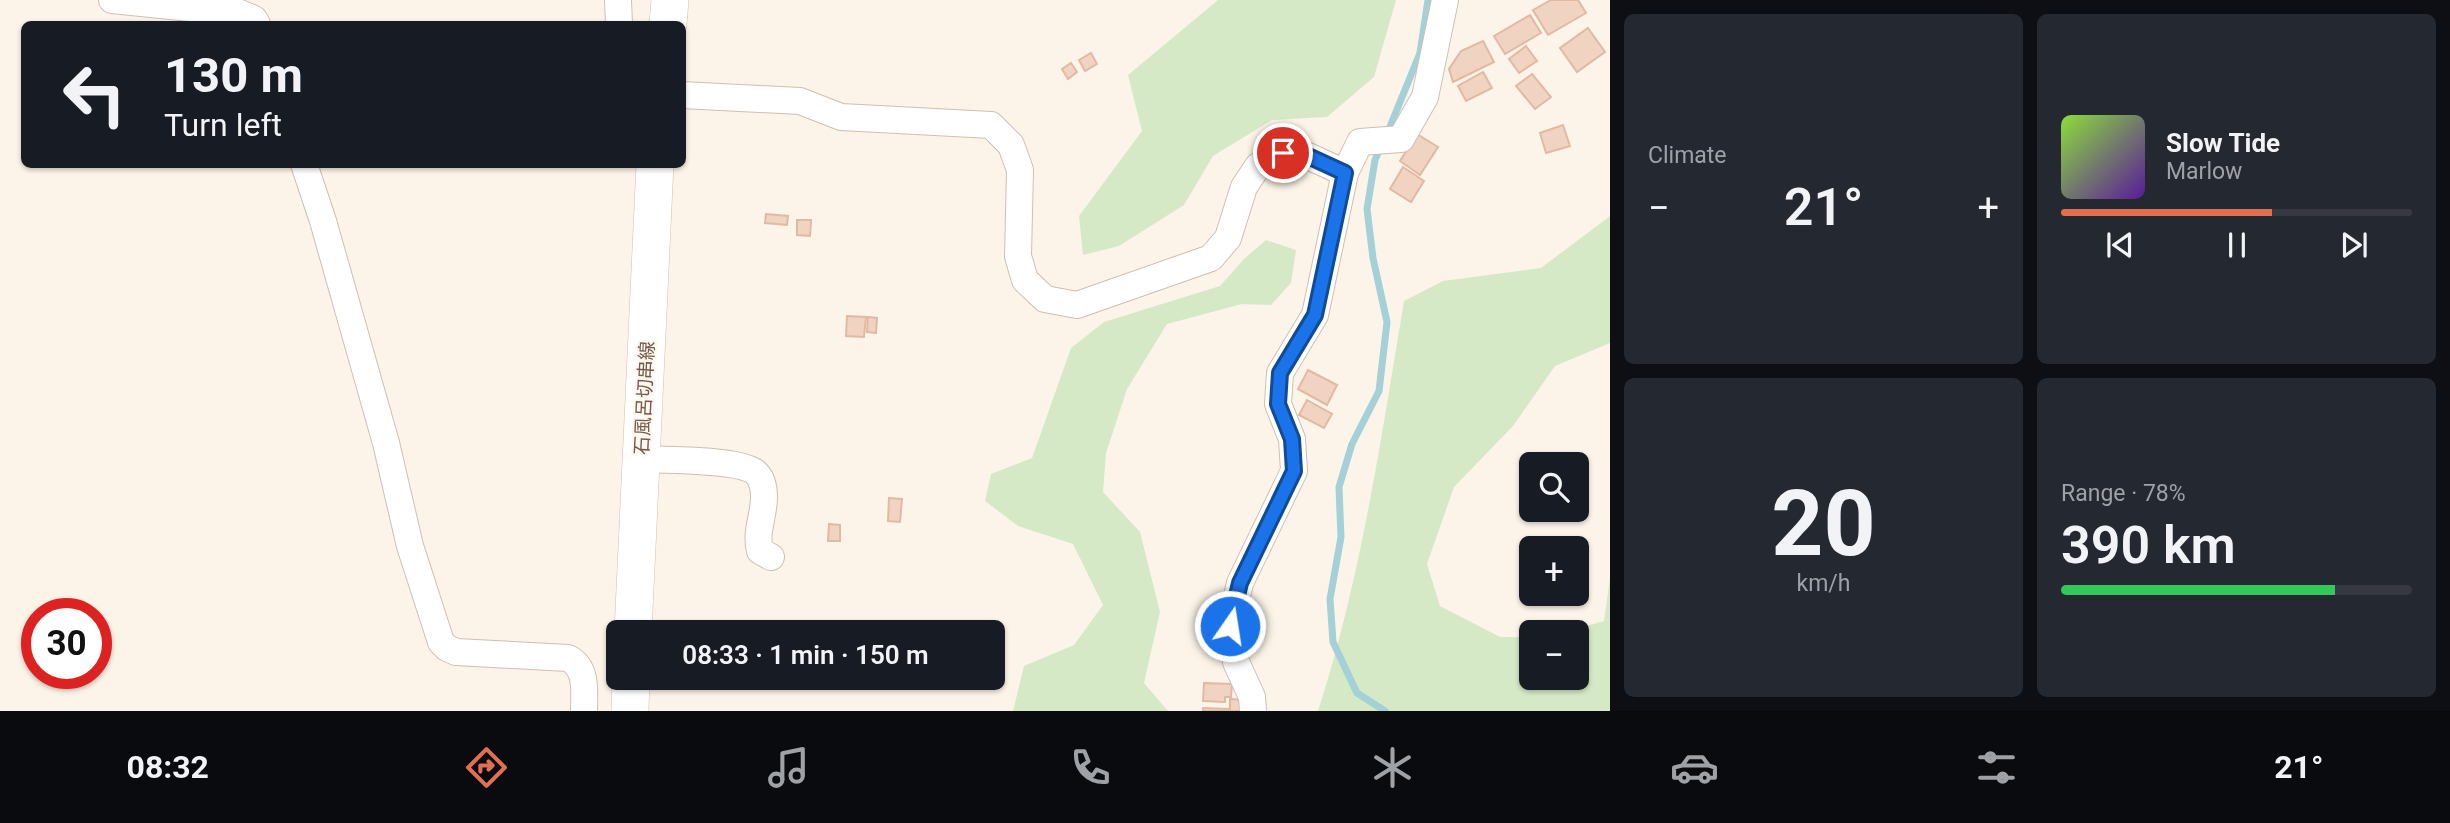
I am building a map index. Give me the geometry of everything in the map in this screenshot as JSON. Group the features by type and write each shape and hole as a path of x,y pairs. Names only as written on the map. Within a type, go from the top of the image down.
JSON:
{"main road":[{"path":"668,21 670,0"},
{"name":"石風呂切串線","path":"634,620 655,168"},
{"path":"630,711 631,690"}],"street":[{"path":"112,0 240,13 255,21"},
{"path":"618,0 619,21"},
{"path":"1254,711 1252,697 1236,662 1230,626 1240,583 1294,471 1292,439 1278,404 1280,373 1315,315 1345,173 1360,142 1401,139 1425,97 1445,0"},
{"path":"686,95 800,101 841,117 990,125 1011,145 1020,170 1018,256 1025,280 1045,299 1077,305 1211,258 1228,238 1244,187 1258,166 1283,153 1308,156 1345,173"},
{"path":"305,168 386,443 410,546 442,642 456,652 568,658 578,663 583,674 584,711"},
{"path":"641,459 719,463 753,470 761,478 764,495 757,539 760,551 771,557"}],"green space":[{"path":"1218,0 1396,0 1374,77 1327,117 1272,120 1213,156 1184,205 1119,246 1083,255 1079,216 1142,131 1128,75"},
{"path":"1610,216 1610,343 1555,366 1513,426 1454,487 1427,564 1440,606 1500,637 1519,637 1519,690 1589,690 1589,625 1604,621 1610,578 1610,711 1318,711 1358,559 1404,301 1443,281 1541,268"},
{"path":"1266,240 1296,250 1291,283 1271,305 1242,304 1167,324 1127,389 1106,453 1103,492 1140,532 1160,612 1144,683 1168,711 1013,711 1024,666 1074,645 1103,605 1073,544 1018,526 985,501 991,474 1032,458 1071,348 1104,322 1220,286 1244,259"}],"building":[{"path":"1551,0 1578,0 1586,13 1548,35 1533,10"},
{"path":"1530,15 1541,33 1505,54 1494,36"},
{"path":"1588,28 1605,52 1577,72 1560,48"},
{"path":"1483,41 1494,62 1453,82 1449,69 1461,51"},
{"path":"1526,46 1537,61 1519,73 1509,59"},
{"path":"1091,53 1097,64 1085,71 1079,60"},
{"path":"1071,63 1077,72 1068,79 1062,69"},
{"path":"1483,72 1492,88 1466,101 1458,86"},
{"path":"1532,74 1551,97 1535,109 1516,86"},
{"path":"1563,125 1570,146 1546,153 1540,133"},
{"path":"1417,134 1438,147 1420,175 1400,161"},
{"path":"1403,167 1424,181 1411,202 1390,189"},
{"path":"766,214 788,216 787,225 765,223"},
{"path":"797,220 811,220 810,236 797,235"},
{"path":"847,316 866,317 864,337 846,336"},
{"path":"868,317 877,318 876,333 867,332"},
{"path":"1308,370 1337,385 1327,405 1298,389"},
{"path":"1307,400 1332,414 1324,428 1299,415"},
{"path":"889,498 902,499 900,522 888,521"},
{"path":"829,524 840,525 840,541 828,541"},
{"path":"1204,683 1232,684 1231,697 1225,697 1225,702 1203,701"},
{"path":"1230,699 1245,700 1244,711 1203,711 1203,708 1230,709"}],"waterway":[{"path":"1387,134 1420,53 1428,0"},
{"path":"1380,148 1375,160 1367,209 1373,258 1387,322 1379,391 1352,444 1339,487 1341,537 1330,599 1333,642 1357,693 1385,711"}],"route":[{"path":"1230,626 1240,583 1294,471 1292,439 1278,404 1280,373 1315,315 1345,173 1308,156 1283,153"}]}
